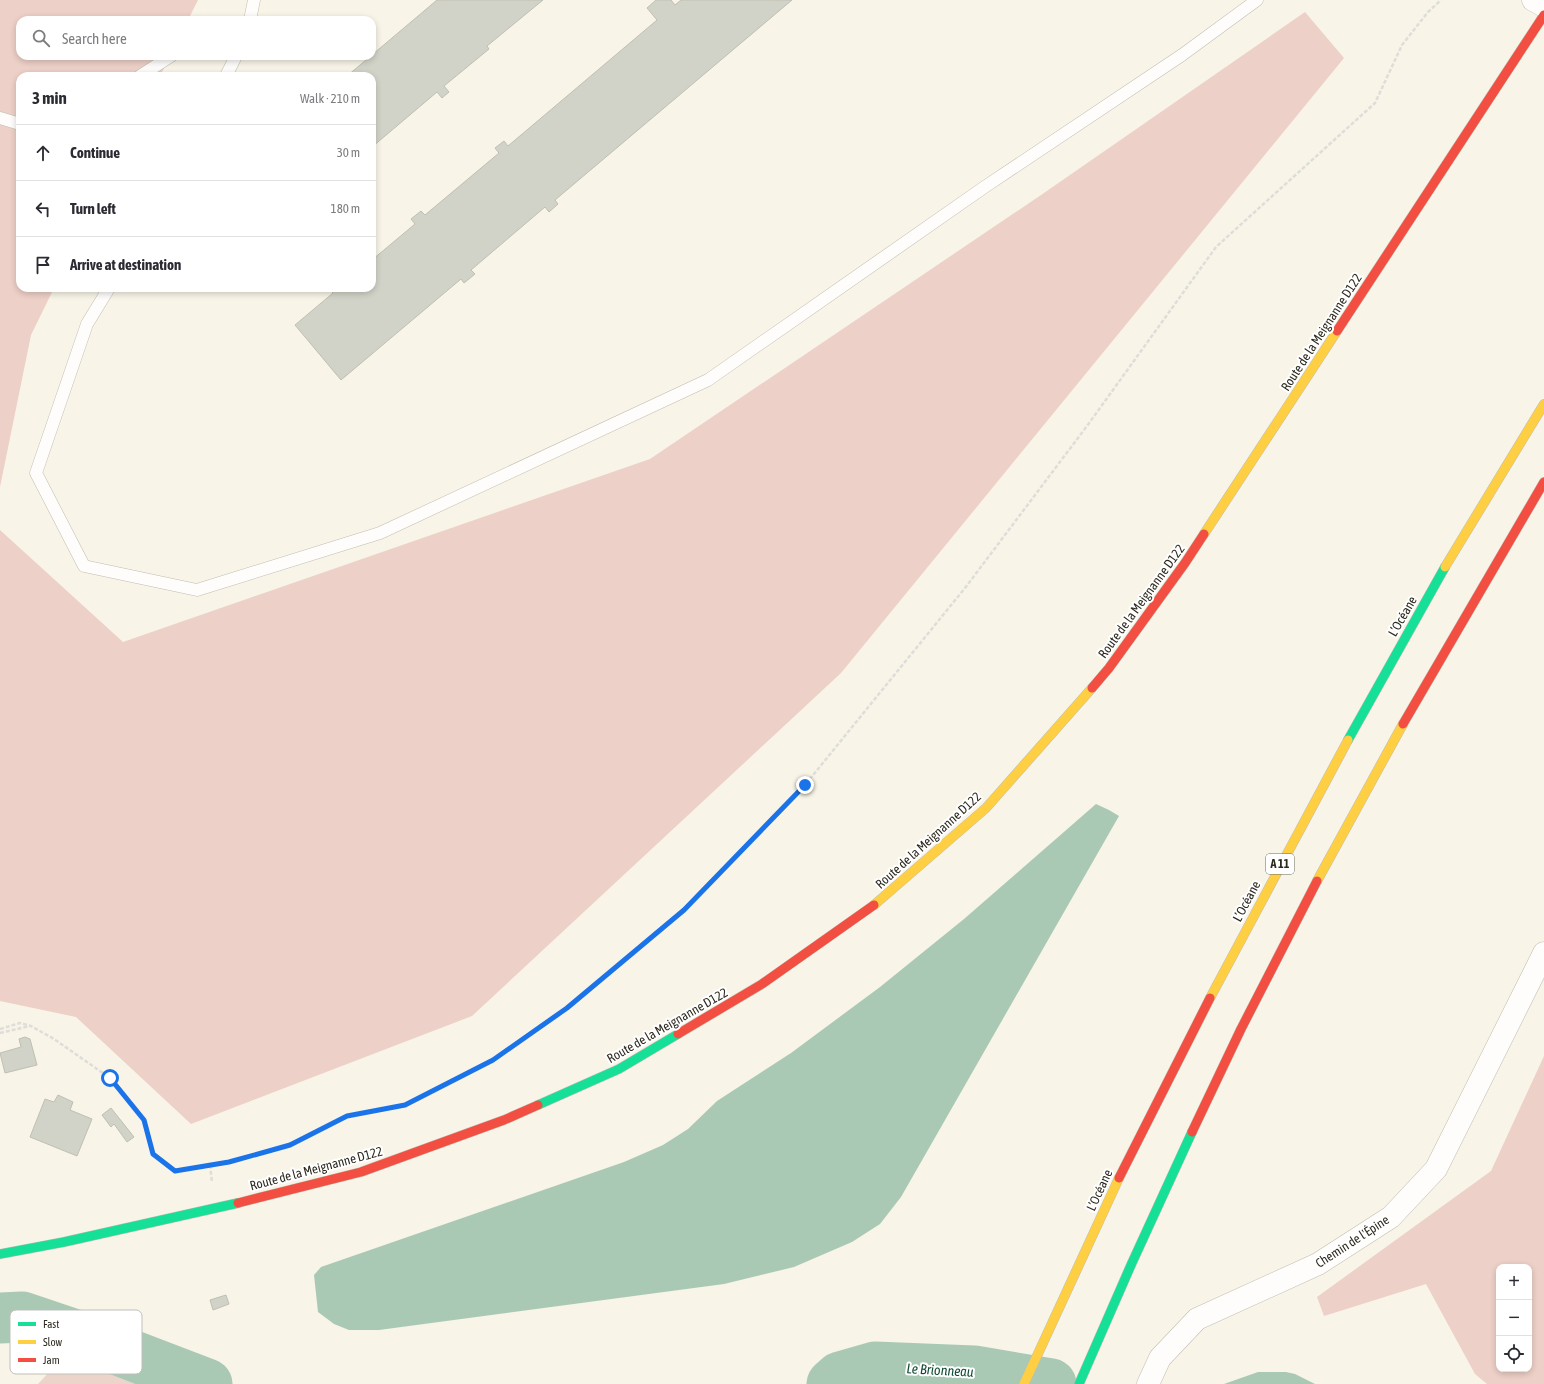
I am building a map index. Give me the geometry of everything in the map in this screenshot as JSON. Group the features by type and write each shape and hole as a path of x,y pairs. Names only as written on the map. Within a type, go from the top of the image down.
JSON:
{"main road":[{"name":"Route de la Meignanne D122","path":"0,1254 64,1242 183,1216 361,1172 504,1120 619,1070 762,984 871,908 986,808 1109,668 1185,563 1544,15"},
{"name":"L’Océane","path":"1024,1384 1128,1159 1254,913 1337,759 1436,584 1544,404"},
{"path":"1079,1384 1094,1347 1201,1110 1300,912 1427,681 1544,482"}],"street":[{"path":"1533,0 1544,6"},
{"name":"Chemin de l'Épine","path":"1148,1384 1160,1358 1197,1319 1318,1264 1391,1217 1436,1169 1544,952"}],"lane":[{"path":"251,16 254,0"},
{"path":"107,292 87,324 36,473 84,566 197,590 380,533 708,380 986,186 1182,55 1257,0"},
{"path":"146,72 165,60"},
{"path":"228,72 234,60"},
{"path":"0,118 16,123"}],"path":[{"path":"0,1029 20,1023 31,1026 54,1038 110,1078 144,1120 153,1154 175,1171 229,1162 290,1145 347,1116 405,1105 493,1060 567,1008 684,910 805,785 965,588 1082,432 1216,247 1375,103 1402,45 1428,12 1440,0"},
{"path":"0,1034 31,1026"}],"shaded area":[{"path":"0,0 198,0 190,16 16,16 16,60 168,60 162,72 16,72 16,292 52,292 31,335 0,487"},
{"path":"1305,12 1344,58 841,673 472,1016 191,1124 76,1017 0,1001 0,530 123,642 650,459 1044,193"},
{"path":"1544,1056 1544,1384 1487,1384 1475,1374 1426,1284 1324,1316 1317,1297 1491,1171"},
{"path":"47,1374 123,1374 150,1384 38,1384"}],"water":[{"path":"1096,804 1119,816 901,1197 880,1224 852,1242 794,1267 724,1284 379,1330 349,1330 334,1324 318,1312 314,1275 321,1267 624,1162 663,1145 688,1129 717,1101 791,1053 880,987 964,919"},
{"path":"26,1305 44,1310 24,1310"},
{"path":"142,1350 232,1384 186,1384 142,1367"},
{"path":"981,1351 968,1384 811,1384 814,1376 835,1364 867,1356 950,1357"},
{"path":"1258,1372 1286,1372 1295,1374 1315,1384 1224,1384"}],"building":[{"path":"437,0 543,0 487,46 489,49 444,86 449,92 442,98 437,92 376,144 376,72 352,72 366,60 376,60 376,52"},
{"path":"656,0 671,0 675,5 681,0 792,0 555,200 558,204 549,212 545,207 471,270 475,274 464,283 461,279 341,380 295,325 333,293 332,292 376,292 376,257 415,224 411,219 421,211 425,215 499,153 495,148 504,141 508,146 657,20 647,8"},
{"path":"25,1037 30,1039 37,1065 5,1073 0,1053 21,1047 19,1039"},
{"path":"58,1095 73,1102 70,1110 92,1119 77,1156 30,1137 45,1099 54,1102"},
{"path":"111,1108 134,1137 127,1142 114,1124 111,1127 102,1115"},
{"path":"226,1295 229,1304 213,1310 210,1300"}],"waterway":[{"name":"Le Brionneau","path":"0,1318 10,1318"},
{"name":"Le Brionneau","path":"142,1359 207,1384"},
{"name":"Le Brionneau","path":"832,1384 840,1377 875,1367 974,1371 1051,1384"}],"traffic: fast":[{"path":"1348,740 1445,567"},
{"path":"538,1105 619,1069 678,1034"},
{"path":"1079,1384 1131,1265 1192,1132"},
{"path":"0,1254 64,1242 238,1203"}],"traffic: slow":[{"path":"1204,534 1337,331"},
{"path":"1445,567 1544,404"},
{"path":"874,905 986,808 1092,688"},
{"path":"1317,881 1403,724"},
{"path":"1210,998 1348,740"},
{"path":"1024,1384 1119,1178"}],"traffic: jam":[{"path":"1337,331 1544,15"},
{"path":"1403,724 1544,482"},
{"path":"1092,688 1109,668 1185,563 1204,534"},
{"path":"1192,1132 1241,1029 1317,881"},
{"path":"678,1034 762,984 874,905"},
{"path":"1119,1178 1210,998"},
{"path":"238,1203 361,1172 504,1120 538,1105"}],"route":[{"path":"110,1078 144,1120 153,1154 175,1171 229,1162 290,1145 347,1116 405,1105 493,1060 567,1008 684,910 805,785"}]}
